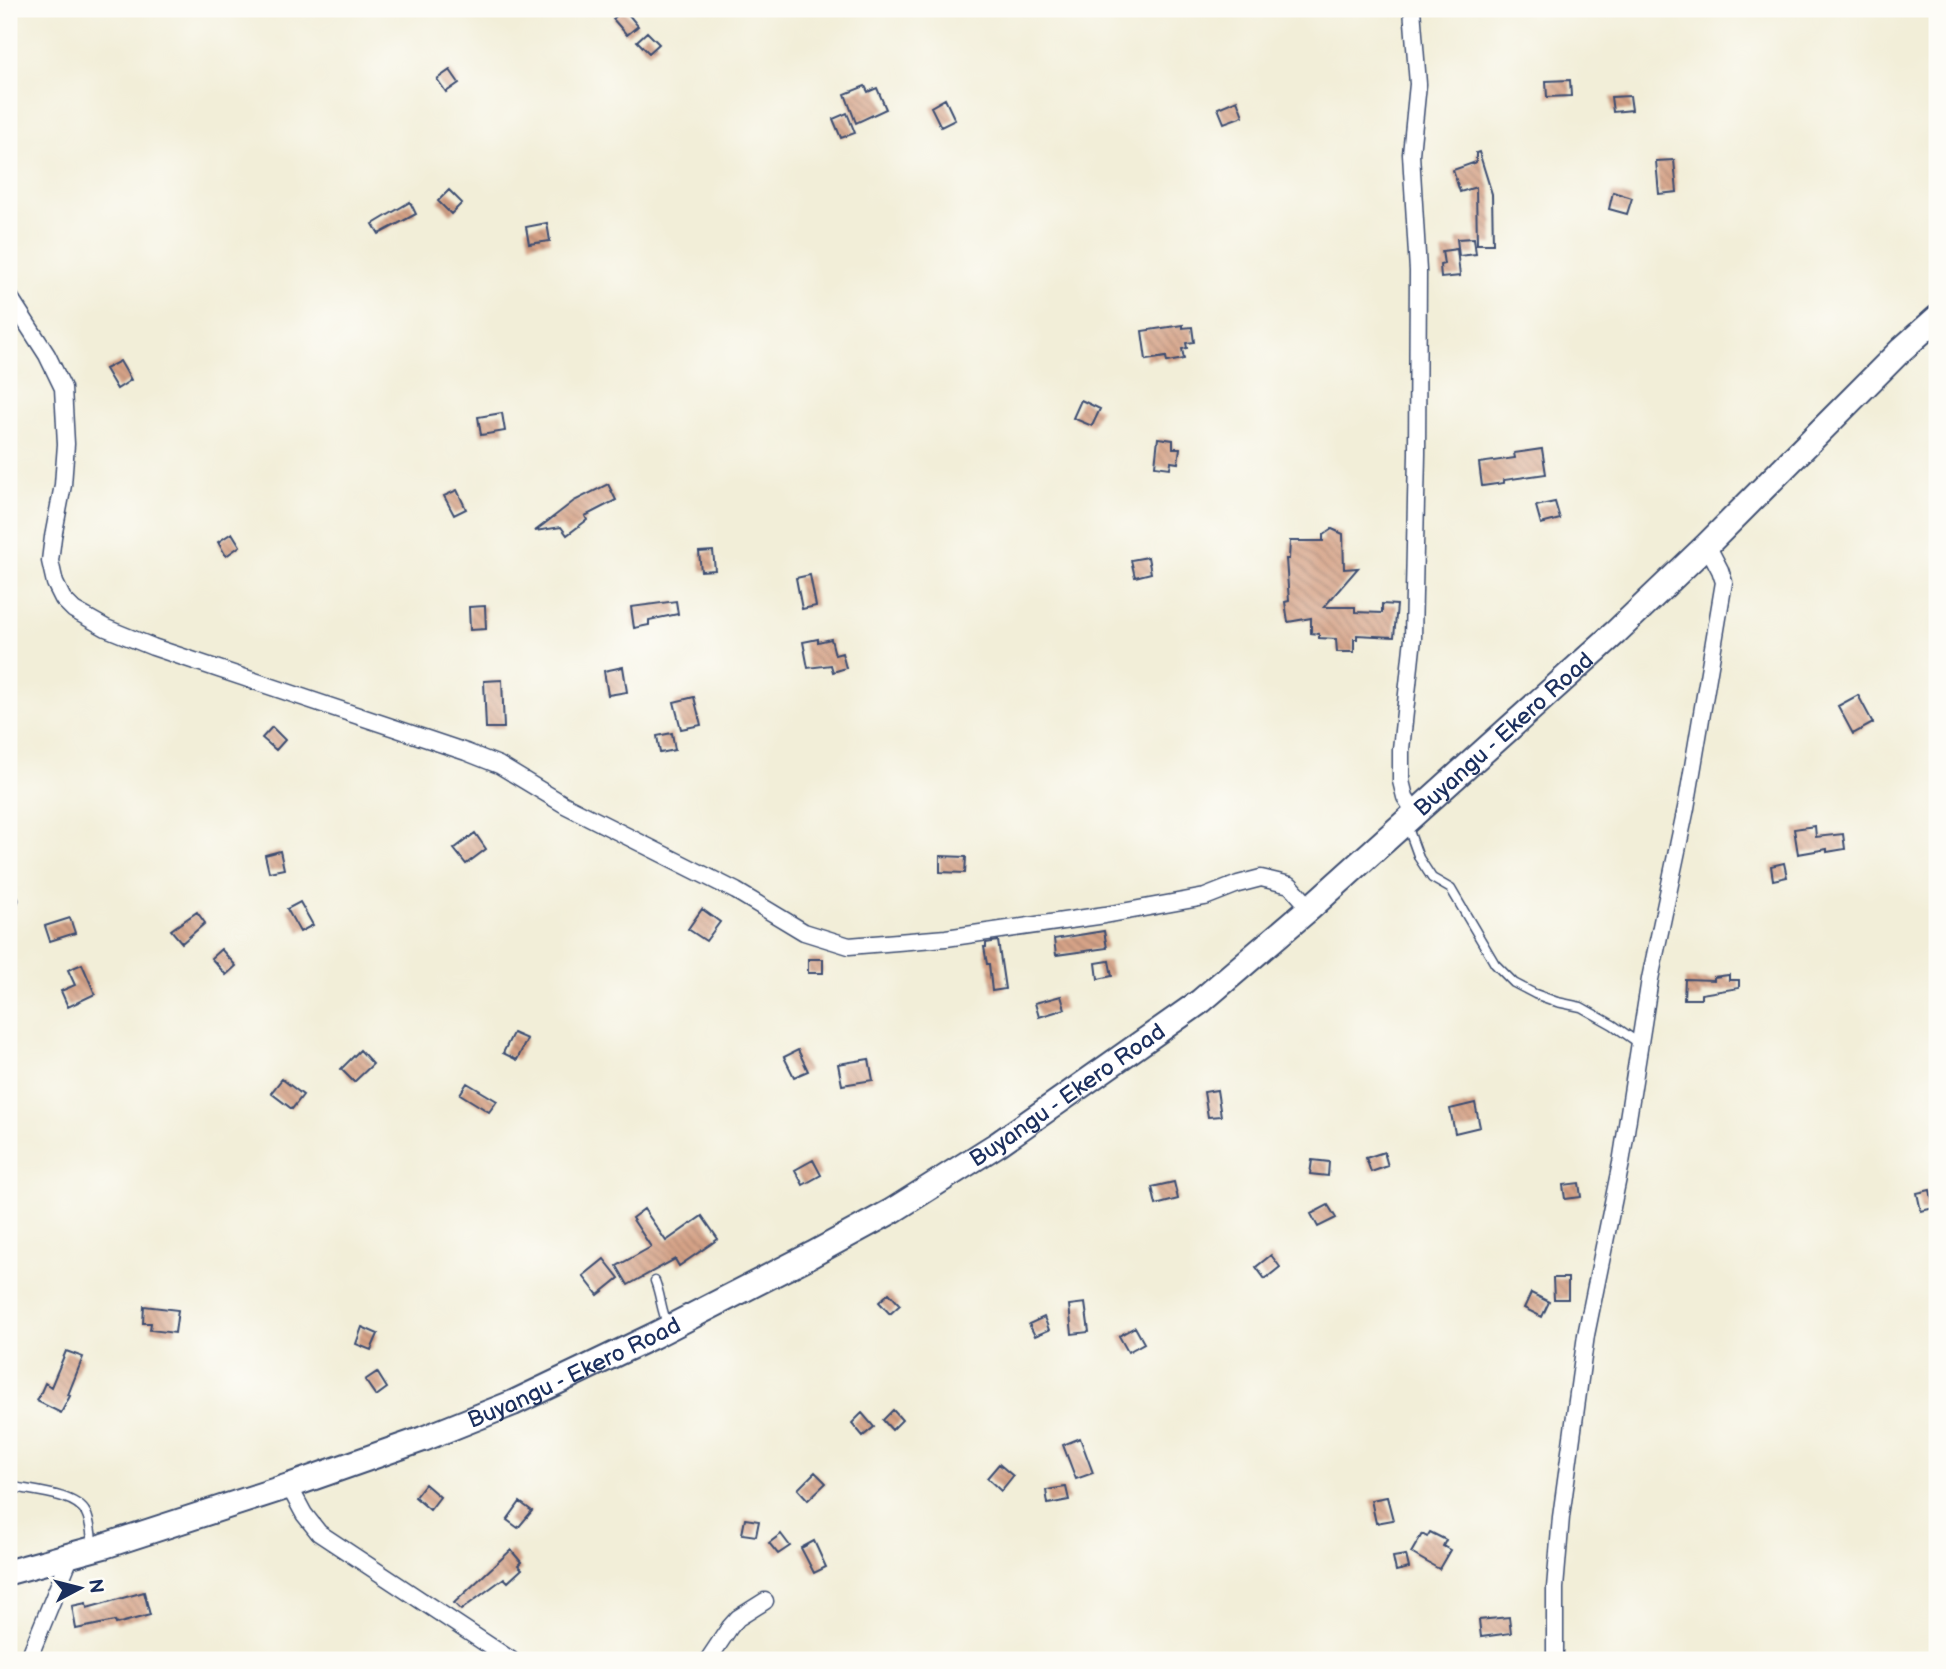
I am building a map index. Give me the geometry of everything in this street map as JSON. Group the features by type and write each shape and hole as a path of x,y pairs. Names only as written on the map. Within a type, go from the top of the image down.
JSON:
{"main road":[{"name":"Buyangu - Ekero Road","path":"9,1572 83,1552 289,1486 489,1413 579,1373 669,1328 892,1211 998,1144 1201,1001 1310,908 1615,633 1707,545 1901,350 1937,318"}],"street":[{"path":"1411,818 1401,781 1401,749 1413,638 1417,468 1418,271 1411,154 1418,84 1412,9"},
{"path":"9,296 47,355 62,388 66,443 63,485 50,561 55,583 63,599 74,610 106,628 153,647 499,765 565,805 736,891 804,932 849,946 946,937 1105,915 1205,897 1261,878 1290,885 1310,908"},
{"path":"1555,1660 1555,1588 1569,1456 1586,1335 1625,1142 1650,979 1684,819 1724,582 1707,545"},
{"path":"289,1486 304,1514 319,1534 511,1660"},
{"path":"28,1660 83,1552"},
{"path":"708,1660 738,1618 765,1601"}],"lane":[{"path":"1411,818 1419,858 1432,878 1451,889 1494,964 1514,983 1557,1002 1581,1007 1640,1044"},
{"path":"655,1281 669,1328"},
{"path":"9,1486 64,1496 78,1502 87,1514 83,1552"}],"building":[{"path":"624,9 638,26 627,35 613,19"},
{"path":"647,32 659,44 649,53 637,41"},
{"path":"450,70 459,83 446,92 437,79"},
{"path":"1570,80 1571,96 1547,97 1546,81"},
{"path":"865,86 868,92 877,88 886,109 856,123 845,94"},
{"path":"1630,96 1632,110 1613,112 1611,97"},
{"path":"945,99 955,120 941,127 931,107"},
{"path":"1237,100 1243,116 1224,123 1218,108"},
{"path":"847,113 855,133 841,138 833,119"},
{"path":"1479,152 1492,194 1493,244 1477,244 1476,187 1460,192 1453,170 1476,162 1476,153"},
{"path":"1674,160 1677,192 1659,194 1656,161"},
{"path":"449,190 462,203 451,214 438,201"},
{"path":"1613,192 1632,198 1627,214 1609,209"},
{"path":"410,202 416,214 379,234 373,224"},
{"path":"547,223 550,241 529,244 526,227"},
{"path":"1474,238 1476,254 1459,256 1457,239"},
{"path":"1457,249 1460,276 1441,278 1440,265 1444,264 1442,251"},
{"path":"1183,325 1183,328 1192,327 1194,342 1186,343 1187,348 1182,349 1184,359 1167,362 1166,357 1146,360 1142,331"},
{"path":"120,361 131,380 117,389 105,369"},
{"path":"1081,400 1100,409 1092,426 1073,418"},
{"path":"502,413 505,431 481,435 478,417"},
{"path":"1158,438 1173,440 1173,448 1180,448 1178,463 1171,462 1170,468 1155,466"},
{"path":"1542,449 1546,474 1482,486 1479,463 1515,458 1514,453"},
{"path":"608,484 616,500 585,516 587,520 567,535 561,527 535,531 574,501"},
{"path":"457,490 466,509 454,515 444,496"},
{"path":"1555,502 1560,519 1541,524 1536,506"},
{"path":"1332,529 1343,534 1344,569 1358,568 1324,607 1355,607 1355,612 1382,613 1382,604 1397,605 1394,637 1357,635 1357,639 1354,639 1354,652 1337,652 1336,639 1319,638 1319,634 1311,633 1311,618 1288,622 1285,602 1289,601 1286,559 1289,559 1290,541 1323,541 1323,535"},
{"path":"232,533 240,546 226,556 218,542"},
{"path":"713,551 715,570 701,571 699,552"},
{"path":"1148,557 1151,573 1135,577 1131,560"},
{"path":"810,575 816,606 802,609 796,578"},
{"path":"676,601 678,614 649,620 649,625 634,628 631,607"},
{"path":"485,606 486,629 470,630 469,607"},
{"path":"818,639 818,642 831,639 835,655 842,653 846,668 833,672 831,665 808,668 803,642"},
{"path":"623,667 627,692 608,695 604,671"},
{"path":"502,680 504,728 486,728 484,681"},
{"path":"1858,695 1873,723 1853,734 1838,706"},
{"path":"694,697 701,725 681,729 674,702"},
{"path":"272,727 285,740 276,750 262,738"},
{"path":"672,733 675,750 660,753 657,736"},
{"path":"1815,826 1816,837 1843,834 1845,849 1798,854 1794,829"},
{"path":"475,833 486,849 466,864 454,849"},
{"path":"280,851 284,869 269,872 265,855"},
{"path":"940,856 966,857 965,873 940,872"},
{"path":"1784,863 1787,877 1773,880 1771,866"},
{"path":"300,902 313,925 300,932 287,909"},
{"path":"702,909 720,922 706,941 688,929"},
{"path":"197,912 205,923 182,943 171,930"},
{"path":"70,918 75,933 50,941 45,926"},
{"path":"1104,931 1107,948 1056,955 1054,939"},
{"path":"998,941 1005,989 992,991 984,947 986,943"},
{"path":"221,949 236,966 226,975 211,958"},
{"path":"808,959 823,959 823,973 808,973"},
{"path":"1109,961 1112,976 1098,979 1096,963"},
{"path":"82,964 95,994 68,1007 61,991 75,985 68,970"},
{"path":"1729,975 1729,980 1739,980 1739,988 1701,994 1701,999 1684,999 1685,979 1714,980 1714,977"},
{"path":"1061,996 1065,1009 1039,1017 1035,1003"},
{"path":"513,1033 527,1039 517,1060 503,1053"},
{"path":"360,1050 373,1064 354,1082 341,1069"},
{"path":"798,1050 808,1071 794,1077 784,1057"},
{"path":"869,1059 873,1080 842,1085 838,1064"},
{"path":"282,1079 303,1095 292,1109 271,1093"},
{"path":"467,1083 497,1101 489,1112 460,1094"},
{"path":"1217,1090 1221,1116 1208,1117 1204,1092"},
{"path":"1475,1103 1480,1127 1455,1133 1450,1109"},
{"path":"1384,1152 1388,1166 1371,1172 1366,1158"},
{"path":"813,1160 821,1175 803,1185 795,1170"},
{"path":"1312,1160 1329,1162 1328,1176 1310,1174"},
{"path":"1174,1182 1178,1199 1156,1205 1152,1187"},
{"path":"1579,1183 1581,1197 1565,1199 1563,1185"},
{"path":"1930,1190 1934,1208 1921,1211 1917,1193"},
{"path":"1328,1205 1336,1218 1318,1227 1311,1214"},
{"path":"644,1209 666,1241 702,1216 718,1239 679,1266 675,1259 628,1285 617,1266 651,1247 632,1218"},
{"path":"1271,1255 1280,1267 1265,1279 1256,1267"},
{"path":"604,1259 619,1278 598,1295 583,1276"},
{"path":"1553,1278 1568,1278 1568,1299 1554,1299"},
{"path":"889,1293 900,1305 890,1314 879,1302"},
{"path":"1531,1293 1549,1302 1542,1317 1524,1308"},
{"path":"1085,1303 1089,1332 1072,1334 1069,1305"},
{"path":"144,1306 178,1310 175,1333 150,1330 151,1323 143,1323"},
{"path":"1044,1317 1049,1330 1035,1336 1029,1324"},
{"path":"362,1327 378,1334 371,1350 356,1344"},
{"path":"1135,1327 1144,1343 1128,1352 1119,1336"},
{"path":"66,1351 83,1357 68,1395 70,1396 61,1413 37,1401 45,1383 51,1387"},
{"path":"377,1372 387,1388 376,1396 365,1380"},
{"path":"893,1410 902,1420 892,1430 883,1420"},
{"path":"862,1413 874,1427 863,1436 852,1423"},
{"path":"1080,1438 1093,1473 1076,1479 1063,1445"},
{"path":"999,1464 1013,1476 1001,1491 987,1478"},
{"path":"815,1472 826,1483 808,1500 798,1489"},
{"path":"425,1484 440,1497 430,1510 415,1497"},
{"path":"1066,1487 1069,1500 1048,1504 1046,1490"},
{"path":"1387,1497 1393,1520 1376,1523 1371,1500"},
{"path":"520,1502 532,1511 518,1528 507,1520"},
{"path":"745,1519 759,1521 756,1536 742,1534"},
{"path":"1430,1532 1446,1540 1443,1546 1450,1550 1439,1569 1411,1553 1422,1534 1427,1537"},
{"path":"781,1534 790,1546 778,1554 769,1543"},
{"path":"814,1541 826,1567 814,1573 801,1548"},
{"path":"511,1550 521,1562 518,1565 522,1569 508,1582 504,1578 461,1610 454,1603"},
{"path":"1406,1555 1409,1568 1396,1571 1393,1557"},
{"path":"144,1592 150,1615 116,1624 115,1621 76,1629 72,1606 86,1603 87,1608"},
{"path":"1509,1617 1511,1633 1481,1637 1479,1620"}]}
